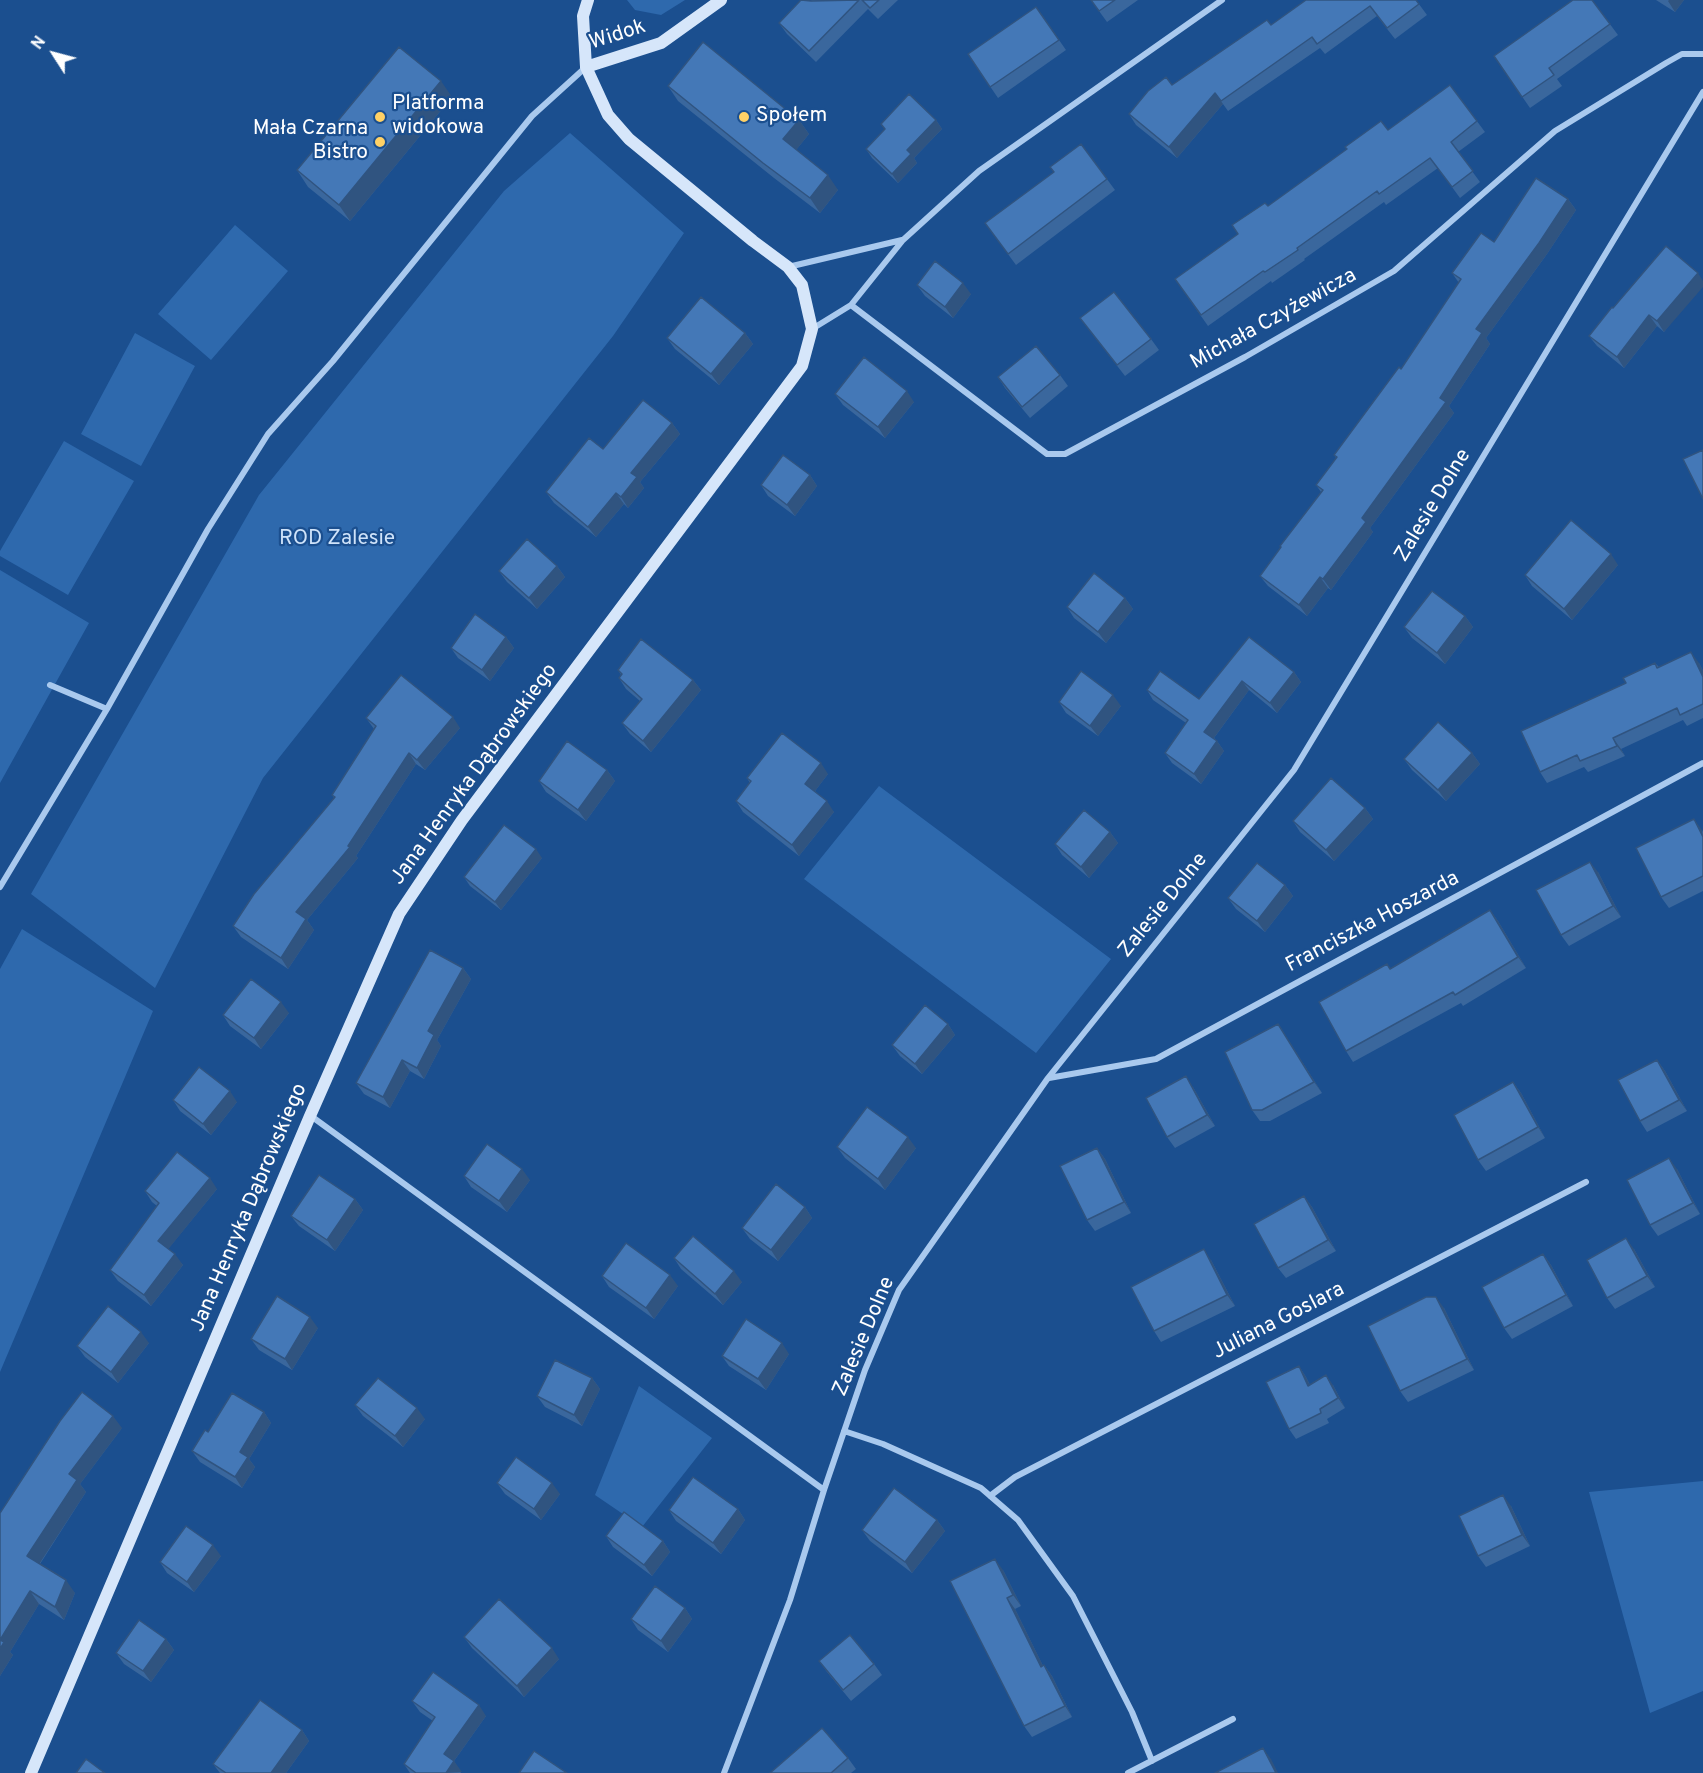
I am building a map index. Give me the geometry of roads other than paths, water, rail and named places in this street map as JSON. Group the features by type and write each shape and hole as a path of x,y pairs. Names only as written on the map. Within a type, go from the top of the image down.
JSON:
{"street":[{"path":"588,0 583,16 586,67 608,115 629,139 788,267 802,285 812,329 851,305 903,240 979,171 1222,0"},
{"name":"Widok","path":"586,67 661,43 721,0"},
{"name":"Michała Czyżewicza","path":"851,305 1047,454 1065,454 1245,357 1394,272 1555,131 1683,54 1703,54"},
{"path":"0,886 107,709 208,529 268,434 333,361 532,116 586,67"},
{"name":"Zalesie Dolne","path":"724,1773 790,1600 865,1370 899,1290 1048,1078 1294,770 1703,92"},
{"path":"788,267 903,240"},
{"name":"Jana Henryka Dąbrowskiego","path":"31,1773 310,1116 399,914 462,820 802,366 812,329"},
{"path":"50,685 107,709"},
{"name":"Franciszka Hoszarda","path":"1048,1078 1156,1059 1703,763"},
{"path":"310,1116 824,1490"},
{"name":"Juliana Goslara","path":"990,1496 1015,1477 1586,1182"},
{"path":"844,1431 884,1444 981,1488 1018,1520 1073,1596 1132,1712 1152,1761"},
{"path":"1128,1773 1233,1719"}],"place":[{"name":"Platforma widokowa","path":"380,117"},
{"name":"Społem","path":"744,117"},
{"name":"Mała Czarna Bistro","path":"380,142"}],"park label":[{"name":"ROD Zalesie","path":"337,540"}]}
